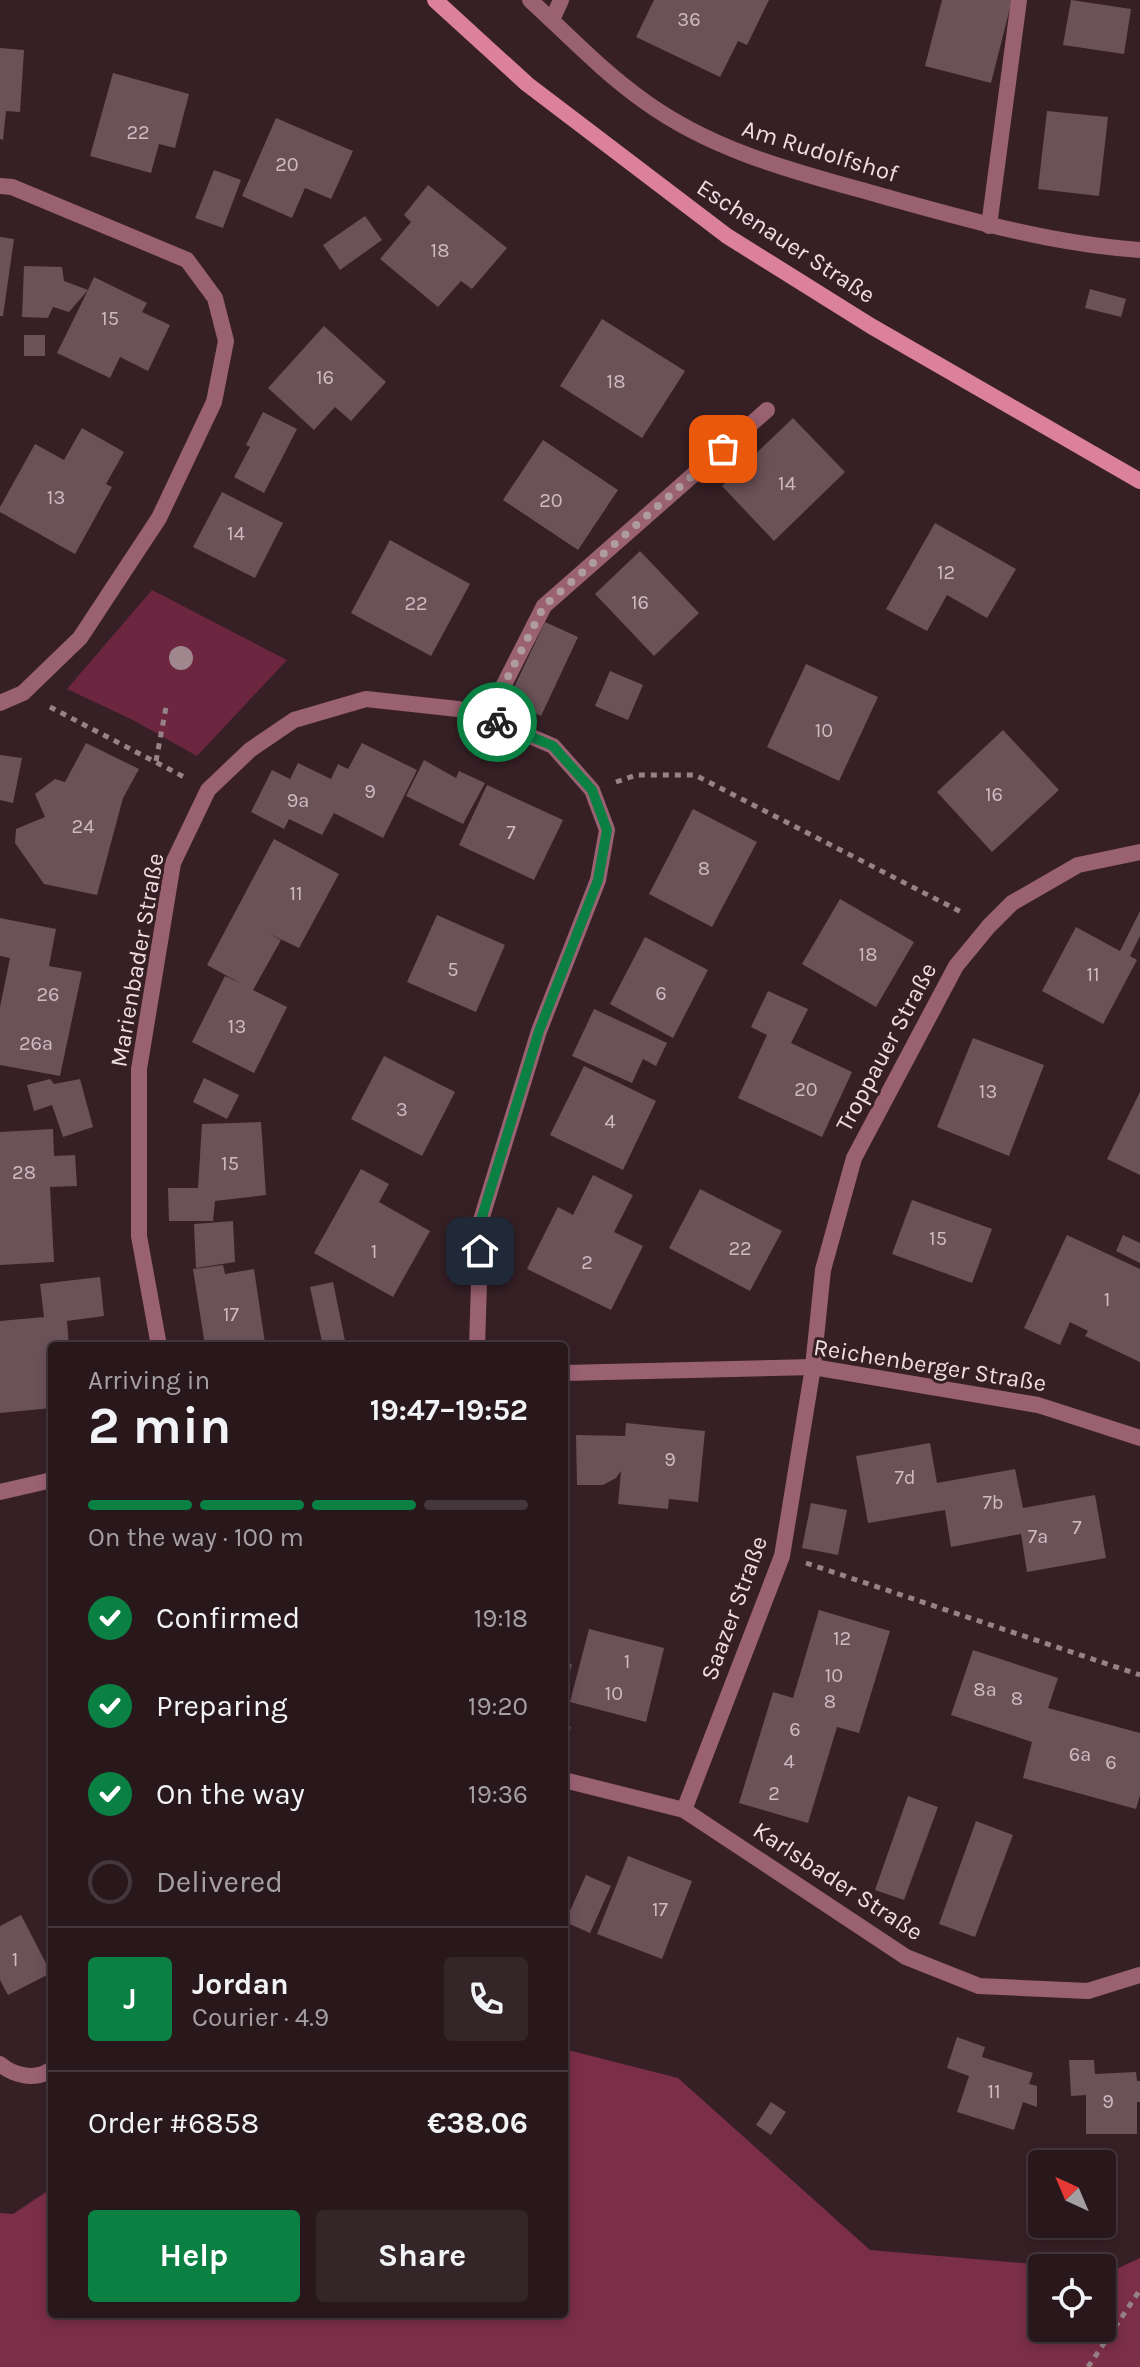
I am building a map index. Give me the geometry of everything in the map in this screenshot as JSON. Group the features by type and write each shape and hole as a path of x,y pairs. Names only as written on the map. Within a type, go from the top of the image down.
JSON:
{"main road":[{"name":"Eschenauer Straße","path":"435,0 527,84 727,236 871,326 1140,481"}],"street":[{"name":"Am Rudolfshof","path":"530,0 643,101 700,135 758,161 989,226 1102,247 1140,250"},
{"path":"552,20 561,0"},
{"path":"989,226 1019,0"},
{"path":"0,186 12,187 187,260 215,298 226,341 214,402 159,518 80,638 23,693 0,703"},
{"path":"487,718 544,606 767,410"},
{"name":"Marienbader Straße","path":"158,1342 139,1236 139,1069 173,863 208,790 250,750 294,720 366,699 458,709 553,746 592,790 607,830 598,880 539,1031 481,1220 477,1342"},
{"name":"Troppauer Straße","path":"813,1367 823,1270 854,1158 956,966 1012,903 1078,865 1140,852"},
{"name":"Reichenberger Straße","path":"568,1373 813,1367 1038,1405 1140,1438"},
{"name":"Saazer Straße","path":"684,1810 782,1556 813,1367"},
{"path":"0,1492 48,1481"},
{"name":"Karlsbader Straße","path":"568,1781 684,1810 906,1957 979,1986 1088,1991 1140,1975"},
{"path":"0,2064 18,2076 48,2073"}],"path":[{"path":"23,693 208,790"},
{"path":"156,761 167,702"},
{"path":"592,790 636,775 695,775 989,926"},
{"path":"782,1556 1140,1675"},
{"path":"1088,2367 1140,2290"}],"shaded area":[{"path":"152,590 287,660 197,756 133,720 67,689"},
{"path":"568,2050 678,2078 870,2250 1028,2263 1028,2342 1116,2342 1116,2269 1140,2258 1140,2367 0,2367 0,2213 13,2214 48,2191 48,2318 568,2318"}],"building":[{"path":"654,0 769,0 747,45 738,41 720,77 636,37"},
{"path":"942,0 1012,0 991,83 925,66"},
{"path":"1071,0 1131,9 1124,54 1063,45"},
{"path":"0,48 24,50 20,112 6,111 3,140 0,139"},
{"path":"113,73 189,94 175,148 159,144 151,173 90,156"},
{"path":"1047,111 1108,117 1099,196 1038,189"},
{"path":"276,118 353,151 331,199 305,188 292,218 242,196"},
{"path":"214,170 241,180 223,228 195,218"},
{"path":"428,185 507,248 472,289 461,281 438,307 380,259 411,222 404,215"},
{"path":"365,216 382,240 340,270 323,245"},
{"path":"0,237 14,239 3,316 0,316"},
{"path":"24,266 62,267 64,281 88,290 69,312 53,307 48,318 22,317"},
{"path":"94,277 147,303 142,312 170,325 148,371 120,357 110,378 57,353"},
{"path":"1090,289 1126,299 1121,317 1085,308"},
{"path":"602,319 685,371 642,438 560,386"},
{"path":"324,326 386,382 351,421 335,407 314,430 268,388"},
{"path":"24,335 45,335 45,356 24,356"},
{"path":"263,412 297,429 264,493 234,477"},
{"path":"793,418 845,472 774,541 722,486"},
{"path":"82,428 124,452 106,484 112,487 75,554 0,512 0,507 35,444 64,460"},
{"path":"543,440 618,490 578,550 503,500"},
{"path":"222,492 283,523 255,578 193,547"},
{"path":"935,523 1016,569 987,618 947,595 927,631 886,609"},
{"path":"390,540 470,584 431,656 351,613"},
{"path":"640,551 699,613 654,656 595,594"},
{"path":"545,622 578,637 541,716 508,700"},
{"path":"806,664 878,697 839,781 767,747"},
{"path":"610,671 643,685 628,720 595,706"},
{"path":"1003,730 1059,790 992,852 937,792"},
{"path":"86,743 139,769 123,798 97,895 44,884 15,843 16,829 45,817 35,794 55,779 65,782"},
{"path":"362,743 417,770 383,838 334,813 322,835 289,819 284,829 251,812 272,770 290,779 298,763 331,779 338,764 348,769"},
{"path":"0,755 22,758 13,803 0,800"},
{"path":"424,760 456,778 459,771 485,783 463,824 406,796"},
{"path":"487,785 563,820 534,880 459,845"},
{"path":"693,809 757,842 712,927 649,894"},
{"path":"274,839 339,874 299,948 268,933 281,940 253,990 287,1007 254,1073 192,1042 225,976 240,983 207,965"},
{"path":"840,899 914,942 876,1007 802,964"},
{"path":"1140,911 1140,936 1130,956 1137,960 1103,1024 1042,991 1076,927 1120,951"},
{"path":"437,915 505,945 476,1012 407,982"},
{"path":"0,918 56,929 49,966 82,972 60,1076 0,1065 0,1007 10,958 0,956"},
{"path":"645,937 708,970 673,1038 610,1004"},
{"path":"768,991 808,1009 791,1043 852,1072 822,1137 738,1098 767,1035 751,1027"},
{"path":"594,1009 667,1043 656,1066 643,1059 632,1083 572,1056"},
{"path":"973,1038 1044,1065 1009,1156 937,1127"},
{"path":"384,1056 455,1092 422,1156 351,1119"},
{"path":"584,1066 656,1101 623,1170 550,1135"},
{"path":"204,1078 239,1095 227,1119 193,1102"},
{"path":"50,1079 54,1084 80,1079 93,1127 63,1137 52,1105 34,1111 27,1085"},
{"path":"1140,1092 1140,1175 1107,1159"},
{"path":"261,1122 266,1195 215,1201 213,1221 169,1221 168,1188 198,1188 202,1124"},
{"path":"53,1129 54,1156 75,1155 77,1186 50,1187 54,1262 0,1265 0,1132"},
{"path":"361,1169 389,1184 379,1202 430,1231 393,1297 314,1253"},
{"path":"593,1175 633,1195 614,1232 643,1246 611,1310 527,1269 558,1207 573,1215"},
{"path":"700,1189 782,1231 750,1291 669,1248"},
{"path":"912,1200 992,1229 972,1283 892,1254"},
{"path":"233,1221 235,1262 196,1268 194,1224"},
{"path":"1067,1235 1140,1269 1140,1362 1085,1336 1088,1331 1070,1322 1060,1345 1024,1328"},
{"path":"1123,1235 1140,1243 1140,1263 1116,1251"},
{"path":"223,1265 225,1274 254,1269 265,1342 204,1342 193,1269"},
{"path":"100,1277 104,1316 67,1321 69,1342 48,1342 48,1408 0,1413 0,1321 44,1317 40,1284"},
{"path":"333,1282 345,1342 322,1342 310,1287"},
{"path":"626,1423 705,1431 698,1502 669,1499 668,1509 618,1504 621,1471 616,1478 603,1485 577,1485 576,1435 625,1436"},
{"path":"930,1443 937,1483 1015,1469 1023,1508 1095,1495 1106,1558 1027,1572 1021,1534 951,1547 945,1510 868,1523 856,1456"},
{"path":"811,1503 847,1510 838,1555 802,1548"},
{"path":"819,1610 890,1631 859,1733 837,1727 808,1823 739,1803 773,1692 793,1698"},
{"path":"589,1629 664,1648 646,1722 570,1702"},
{"path":"973,1650 1058,1678 1048,1708 1140,1733 1140,1795 1136,1809 1023,1778 1032,1742 951,1715"},
{"path":"908,1796 938,1807 904,1900 875,1890"},
{"path":"976,1821 1013,1835 975,1937 939,1924"},
{"path":"628,1856 692,1881 662,1959 597,1934"},
{"path":"586,1875 611,1886 590,1933 568,1923 568,1915"},
{"path":"21,1915 48,1967 48,1975 8,1995 0,1980 0,1926"},
{"path":"957,2037 985,2047 982,2057 1033,2073 1029,2084 1037,2086 1037,2107 1023,2102 1014,2130 957,2112 969,2076 947,2068"},
{"path":"1069,2060 1094,2060 1095,2074 1136,2072 1137,2081 1140,2081 1137,2134 1086,2134 1086,2095 1071,2096"},
{"path":"771,2102 786,2112 771,2135 756,2125"}],"way so far":[{"path":"497,722 487,718 544,606 723,449"}],"route":[{"path":"480,1251 481,1220 539,1031 598,880 607,830 592,790 553,746 497,722"}]}
